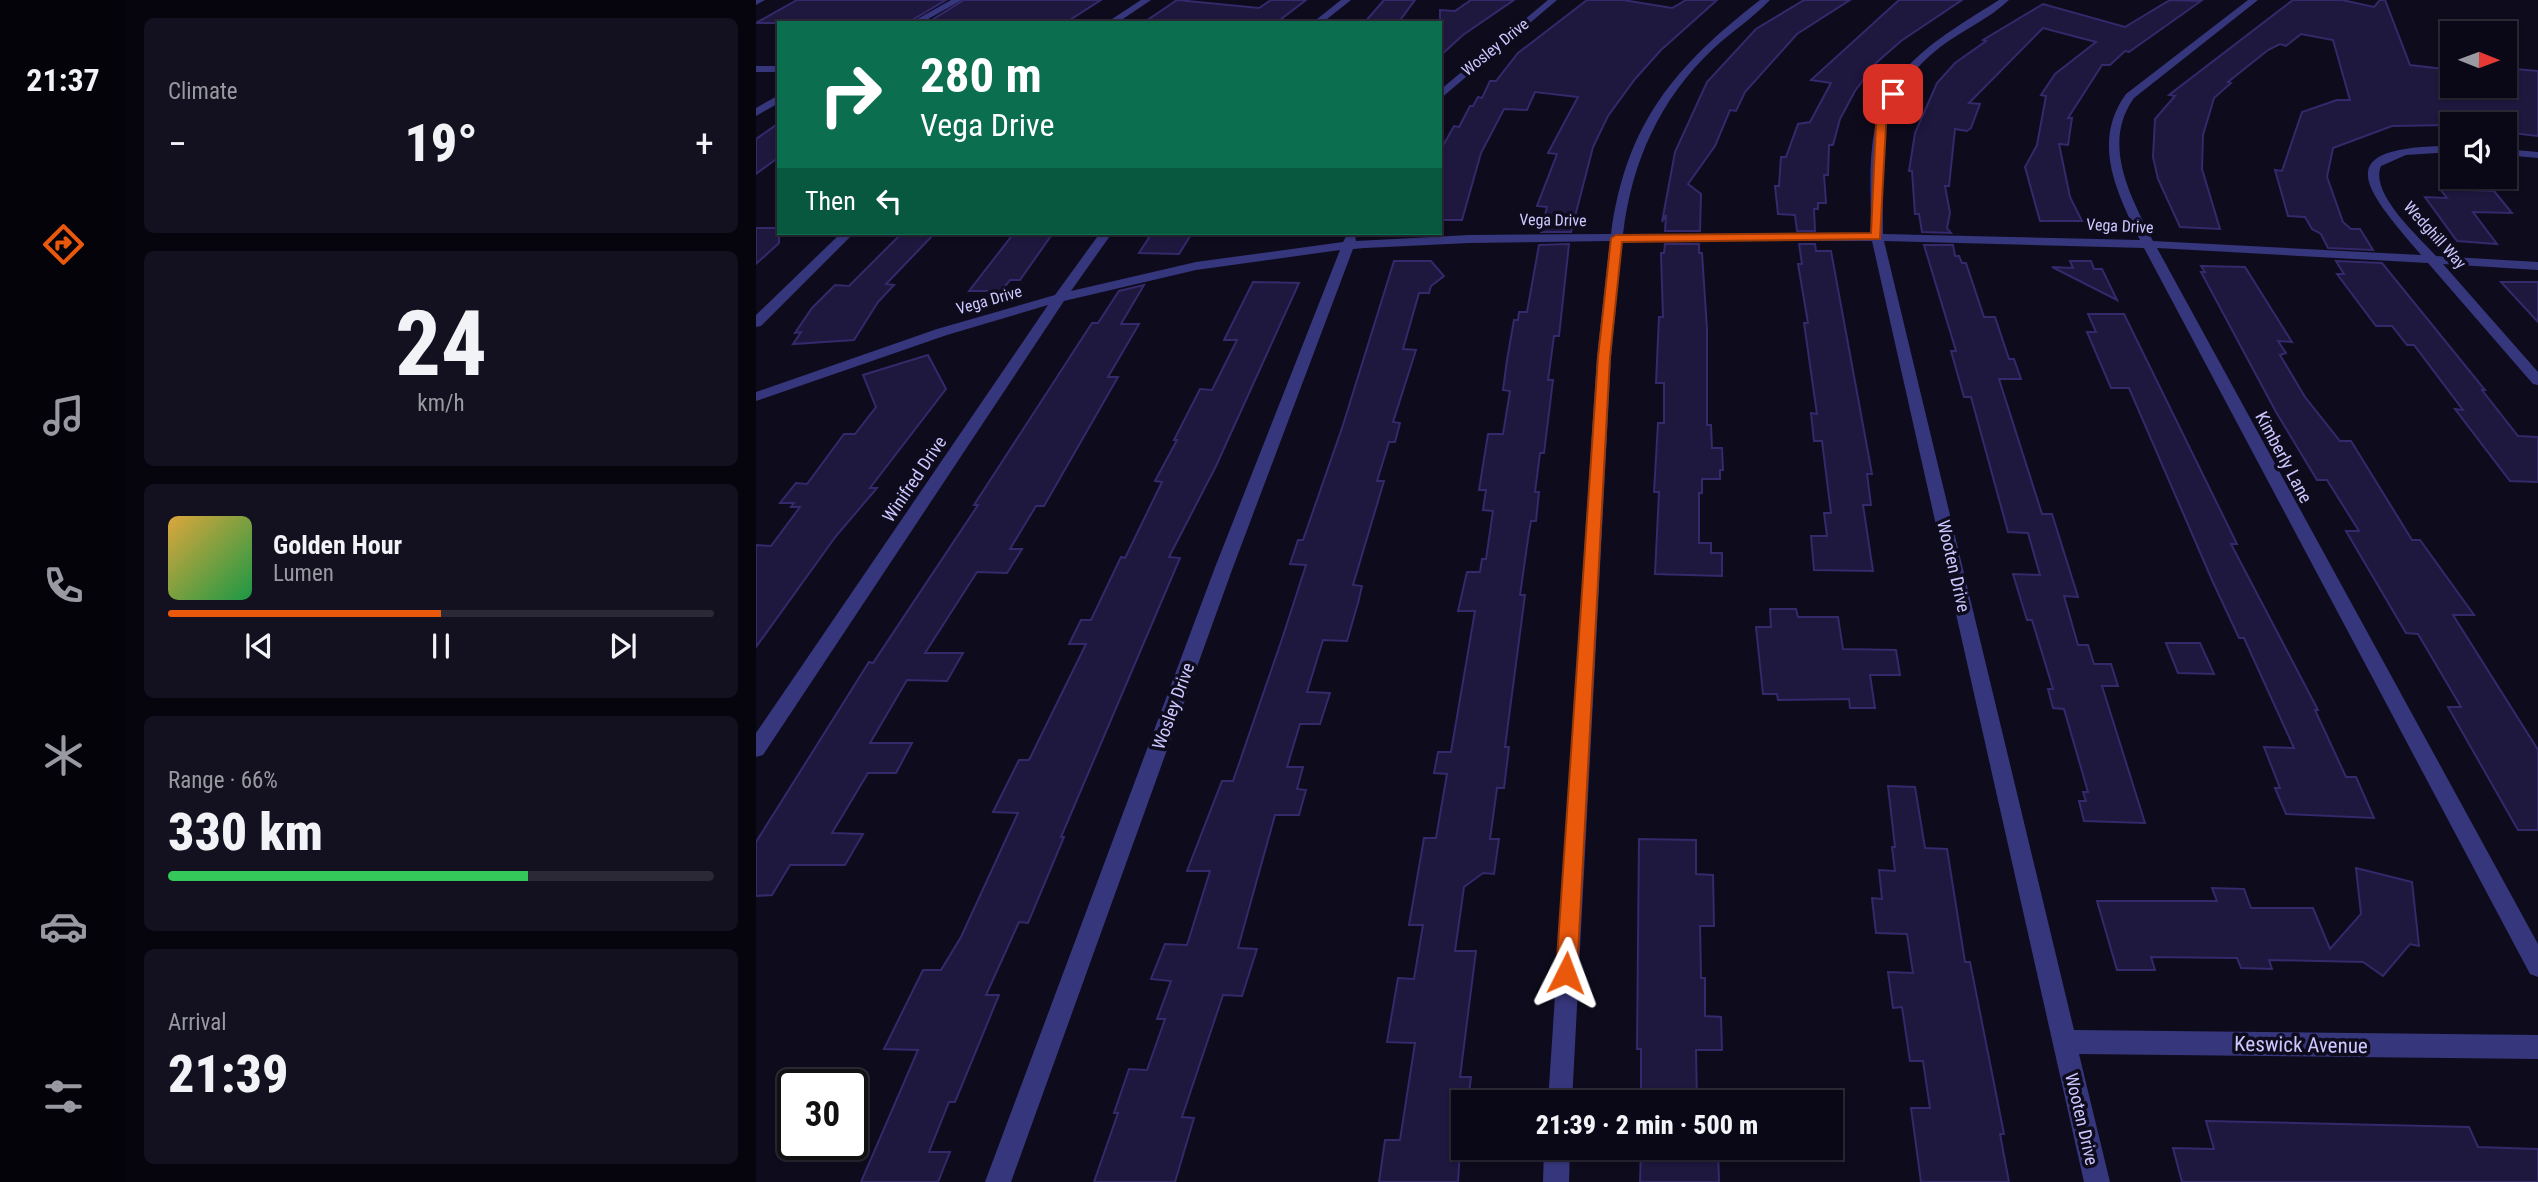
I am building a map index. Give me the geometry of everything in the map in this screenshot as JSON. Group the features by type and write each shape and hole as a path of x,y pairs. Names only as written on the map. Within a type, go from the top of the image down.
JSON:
{"street":[{"path":"918,21 958,0"},
{"path":"1113,21 1147,0"},
{"path":"1319,21 1347,0"},
{"name":"Wosley Drive","path":"1442,94 1461,75 1553,0"},
{"path":"1561,1090 1604,357 1616,238 1626,187 1650,122 1662,102 1710,44 1766,0"},
{"name":"Wooten Drive","path":"2005,0 1914,64 1884,108 1879,142 1877,236 2097,1182"},
{"name":"Kimberly Lane","path":"2254,0 2162,69 2120,108 2113,152 2118,172 2150,244 2538,965"},
{"path":"756,69 777,69"},
{"path":"756,113 777,100"},
{"name":"Wedghill Way","path":"2440,149 2420,149 2394,154 2374,168 2372,175 2375,190 2538,381"},
{"path":"2517,153 2538,155"},
{"path":"756,323 846,235"},
{"name":"Winifred Drive","path":"756,749 1059,298 1105,235"},
{"name":"Vega Drive","path":"756,397 909,341 1110,284 1350,239 1877,236 2150,244 2538,266"},
{"name":"Wosley Drive","path":"998,1182 1223,570 1350,239"},
{"name":"Keswick Avenue","path":"2065,1042 2538,1047"},
{"path":"1556,1182 1557,1160"}],"building":[{"path":"797,0 946,0 910,21 756,23"},
{"path":"964,0 1101,0 1068,21 930,21"},
{"path":"1177,0 1259,8 1271,0 1306,0 1279,21 1146,21"},
{"path":"1384,0 1415,0 1399,21 1366,21"},
{"path":"1471,0 1514,0 1463,35 1442,54 1440,10 1455,11"},
{"path":"1587,0 1623,0 1672,8 1686,0 1717,0 1661,50 1635,79 1608,116 1593,147 1571,232 1541,232 1547,207 1537,206 1557,154 1548,153 1578,97 1535,92 1527,110 1504,109 1481,153 1462,220 1442,220 1442,147 1454,126 1459,127 1470,106 1473,106 1478,97 1482,98 1490,81 1496,81 1518,53"},
{"path":"1804,0 1850,0 1797,34 1745,92 1736,111 1730,110 1715,146 1688,184 1701,194 1700,231 1665,231 1666,215 1662,222 1675,152 1707,82 1756,29"},
{"path":"1899,0 1962,0 1901,41 1876,63 1855,91 1840,119 1833,145 1829,145 1828,175 1824,175 1826,203 1818,203 1818,209 1814,209 1815,231 1797,231 1795,215 1778,214 1775,186 1779,186 1781,157 1786,157 1798,124 1810,122 1831,83 1811,80"},
{"path":"2170,0 2201,1 2129,52 2125,51 2110,65 2102,65 2068,118 2072,118 2068,145 2059,144 2070,197 2082,221 2040,221 2025,167 2037,145 2046,96 2041,95 2055,74 2096,42 2043,28 1969,103 1980,104 1971,128 1967,131 1955,129 1949,186 1945,186 1950,213 1947,228 1951,233 1922,232 1919,214 1915,214 1912,171 1909,171 1915,133 1937,83 1955,63 1986,41 1983,40 2043,4 2125,27"},
{"path":"2293,0 2342,0 2374,7 2380,0 2385,0 2410,65 2440,69 2440,98 2517,98 2517,69 2538,71 2538,136 2517,134 2517,112 2440,112 2440,125 2392,126 2333,148 2327,177 2343,222 2351,229 2360,229 2373,250 2328,248 2321,234 2312,229 2305,217 2288,216 2275,170 2282,171 2302,112 2337,100 2350,100 2333,40 2301,34 2286,46 2280,44 2268,50 2228,82 2231,83 2214,98 2203,135 2202,169 2220,229 2180,227 2158,179 2153,157 2155,119 2175,96 2169,95"},
{"path":"777,124 777,158 756,174 756,139"},
{"path":"2440,189 2494,191 2512,213 2473,212 2497,244 2457,241 2425,197 2447,198"},
{"path":"756,228 777,228 779,243 756,264"},
{"path":"900,235 933,235 886,284 894,285 878,302 854,340 793,344 801,332 795,333 812,308 835,285 849,286"},
{"path":"1012,235 1052,235 1020,280 1010,280 1001,291 969,291"},
{"path":"1151,235 1191,235 1179,254 1139,253"},
{"path":"1569,244 1559,336 1554,336 1548,380 1553,380 1544,453 1540,453 1535,492 1539,492 1536,521 1531,521 1520,595 1525,595 1505,747 1509,747 1504,788 1497,788 1490,839 1499,839 1494,874 1483,873 1464,887 1455,951 1476,951 1460,1077 1471,1077 1469,1090 1451,1090 1451,1160 1459,1160 1458,1182 1379,1182 1385,1140 1400,1140 1415,1043 1387,1042 1398,978 1414,979 1423,925 1409,925 1424,838 1436,838 1447,774 1434,773 1438,752 1451,752 1475,611 1458,611 1467,572 1480,572 1482,559 1486,559 1493,511 1483,510 1486,490 1479,490 1488,434 1503,434 1510,391 1503,390 1514,320 1518,320 1519,312 1527,312 1539,245"},
{"path":"1665,244 1699,244 1699,253 1702,253 1707,329 1707,425 1711,425 1712,448 1722,448 1723,470 1720,470 1720,479 1702,479 1702,493 1699,493 1699,543 1711,543 1711,553 1722,553 1722,576 1655,574 1659,492 1654,492 1658,423 1664,423 1664,383 1656,383 1659,317 1663,317 1661,253 1664,253"},
{"path":"1799,244 1815,244 1816,251 1831,251 1872,474 1867,474 1871,505 1863,505 1873,571 1814,570 1811,536 1827,536 1824,513 1831,513 1822,441 1814,441 1811,413 1817,414 1804,323 1808,323 1798,264 1802,264"},
{"path":"1924,245 1953,245 1955,256 1959,256 1962,263 1966,263 1984,317 1995,317 2009,359 2014,359 2021,379 1999,379 2042,514 2052,514 2078,597 2064,596 2078,645 2088,645 2094,664 2111,664 2118,686 2102,686 2145,823 2084,821 2079,801 2086,801 2083,792 2088,792 2064,709 2053,708 2048,689 2053,689 2032,620 2027,620 2013,574 2040,575 2028,533 2008,532 1971,397 1964,397 1951,351 1956,351"},
{"path":"1394,261 1431,261 1444,276 1431,286 1429,293 1419,293 1403,349 1416,350 1393,422 1400,423 1395,442 1389,442 1377,481 1384,481 1353,585 1362,586 1358,603 1347,641 1323,640 1307,692 1330,693 1320,724 1300,724 1287,767 1303,767 1297,789 1306,790 1299,815 1275,815 1238,948 1257,949 1242,996 1223,995 1182,1117 1194,1118 1175,1182 1094,1182 1118,1113 1114,1113 1129,1069 1147,1070 1165,1019 1157,1019 1171,981 1151,979 1165,944 1187,945 1210,871 1187,871 1222,781 1233,781 1282,639 1306,565 1290,564 1298,540 1303,540 1343,425"},
{"path":"2070,261 2091,261 2094,269 2102,269 2117,300 2052,267 2073,268"},
{"path":"2336,261 2382,263 2485,390 2482,390 2518,436 2538,437 2538,482 2510,481 2455,409 2463,410 2414,345 2407,345 2392,326 2376,326 2337,274 2344,274"},
{"path":"2201,266 2245,267 2292,342 2278,341 2286,353 2280,355 2305,397 2340,441 2351,441 2412,540 2420,540 2474,615 2453,615 2538,750 2538,830 2518,830 2448,707 2461,707 2418,634 2406,633 2346,531 2359,531 2327,480 2317,480 2276,412 2201,272 2205,272"},
{"path":"1253,282 1299,283 1216,466 1169,557 1180,558 1061,837 1064,837 1028,923 1019,922 986,995 999,995 955,1102 949,1102 929,1152 950,1152 938,1182 861,1182 918,1050 884,1049 923,970 941,970 961,937 1018,813 993,812 1019,760 1029,760 1086,644 1069,644 1081,620 1091,620 1121,557 1125,558 1162,482 1155,481 1200,389 1212,390 1237,340 1224,340"},
{"path":"2501,282 2538,282 2538,322"},
{"path":"1144,285 1121,324 1139,324 1108,377 1118,377 1044,506 1036,506 1010,549 1022,549 1007,573 977,572 925,653 963,653 947,681 907,680 870,743 912,743 896,773 868,773 832,833 863,834 845,865 790,865 772,895 756,896 756,842 869,662 873,663 978,505 974,505 1092,323 1098,323 1119,291"},
{"path":"2088,314 2124,314 2237,544 2231,544 2318,710 2315,710 2346,777 2356,777 2374,818 2286,814 2275,788 2280,788 2264,747 2294,748 2244,638 2239,638 2212,580 2129,388 2111,388 2087,332 2096,332"},
{"path":"928,355 946,389 870,488 877,488 836,536 756,647 756,545 771,546 800,507 791,507 794,503 780,503 796,483 807,484 844,434 855,434 876,407 863,375"},
{"path":"1770,609 1796,609 1798,617 1838,617 1843,649 1896,650 1900,675 1870,675 1875,708 1850,708 1849,699 1778,700 1777,694 1763,694 1756,627 1771,627"},
{"path":"2166,643 2200,643 2214,674 2178,673"},
{"path":"1888,786 1915,787 1925,848 1947,849 1965,962 1970,962 2004,1134 2000,1134 2009,1182 1921,1182 1911,1108 1930,1108 1923,1061 1910,1061 1902,1007 1893,1008 1888,972 1913,973 1907,934 1876,933 1872,898 1882,899 1879,870 1895,871"},
{"path":"1639,839 1696,840 1696,874 1713,875 1714,926 1700,926 1701,978 1705,978 1705,1016 1721,1017 1722,1050 1696,1050 1697,1090 1641,1090 1641,1049 1637,1049"},
{"path":"2356,868 2412,882 2419,946 2410,944 2383,976 2363,962 2269,960 2272,969 2241,968 2237,958 2151,957 2155,970 2117,970 2097,901 2217,901 2212,888 2244,889 2251,908 2313,908 2330,949 2361,914"},
{"path":"2206,1121 2469,1127 2478,1147 2538,1149 2538,1182 2182,1182 2173,1148 2214,1149"},
{"path":"1641,1160 1718,1160 1719,1182 1640,1182"}],"route":[{"path":"1566,973 1604,357 1616,238 1877,236 1879,142 1884,108 1893,94"}]}
